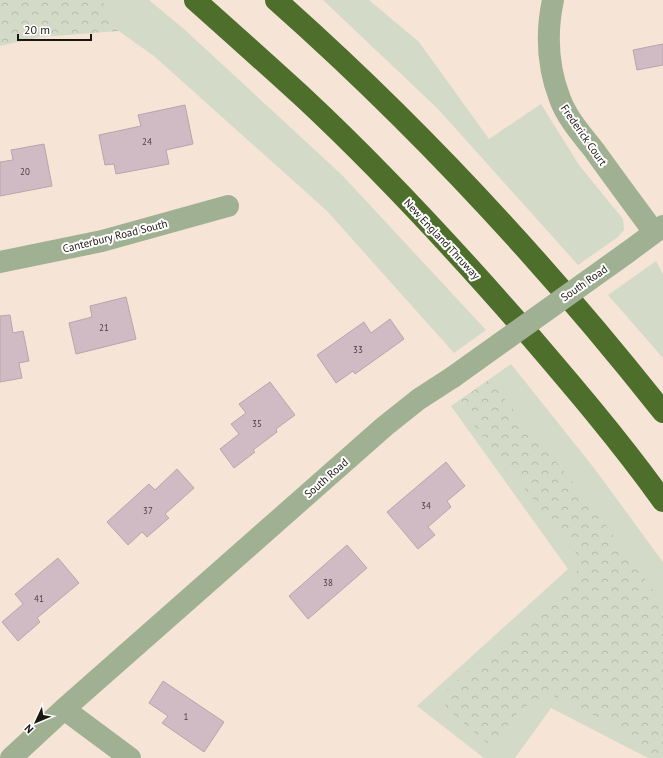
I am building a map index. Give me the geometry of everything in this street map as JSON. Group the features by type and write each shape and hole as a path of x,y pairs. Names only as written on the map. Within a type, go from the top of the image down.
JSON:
{"highway":[{"name":"New England Thruway","path":"195,0 306,100 430,225 489,289 547,356 603,423 663,501"},
{"path":"276,0 390,108 467,186 580,311 663,412"}],"street":[{"name":"Frederick Court","path":"553,0 550,16 549,46 553,75 561,101 575,124 659,229"},
{"name":"Canterbury Road South","path":"0,262 102,241 228,206"},
{"name":"South Road","path":"11,758 64,709 385,426 419,399 453,377 659,229"},
{"path":"64,709 130,758"}],"green space":[{"path":"0,0 102,0 119,31 40,37 0,46"},
{"path":"75,0 149,0 185,30 342,175 486,330 454,353 327,211 154,56"},
{"path":"323,0 369,0 419,42 489,139 541,104 579,165 623,219 624,230 618,237 578,265 438,109"},
{"path":"656,261 663,274 663,358 608,295"},
{"path":"511,364 594,468 663,562 663,758 648,758 551,708 515,758 484,758 417,706 568,569 451,406"},
{"path":"489,380 590,503 663,604 663,758 653,758 621,728 547,693 520,710 496,740 487,743 447,709 441,695 570,581 580,567 576,553 471,422 460,400"}],"building":[{"path":"663,44 663,65 637,70 633,50"},
{"path":"185,105 193,144 166,150 169,164 116,174 114,164 105,165 99,135 141,126 138,115"},
{"path":"44,144 52,186 0,196 0,162 13,160 11,150"},
{"path":"126,297 136,339 76,354 69,323 92,317 90,306"},
{"path":"10,315 13,333 23,331 29,361 19,363 22,378 0,382 0,316"},
{"path":"390,319 404,339 355,374 353,371 336,383 317,355 364,322 371,333"},
{"path":"270,382 295,415 276,429 277,432 253,450 255,452 234,468 220,449 239,434 231,424 246,413 239,404"},
{"path":"446,462 465,486 447,501 451,507 428,527 435,535 418,549 387,512"},
{"path":"177,469 194,488 165,514 169,518 147,537 142,532 128,545 107,522 149,484 155,490"},
{"path":"347,545 367,568 308,619 289,596"},
{"path":"58,558 79,583 37,618 40,622 18,641 2,622 23,604 15,594"},
{"path":"163,681 224,722 204,752 162,723 168,716 149,703"}]}
